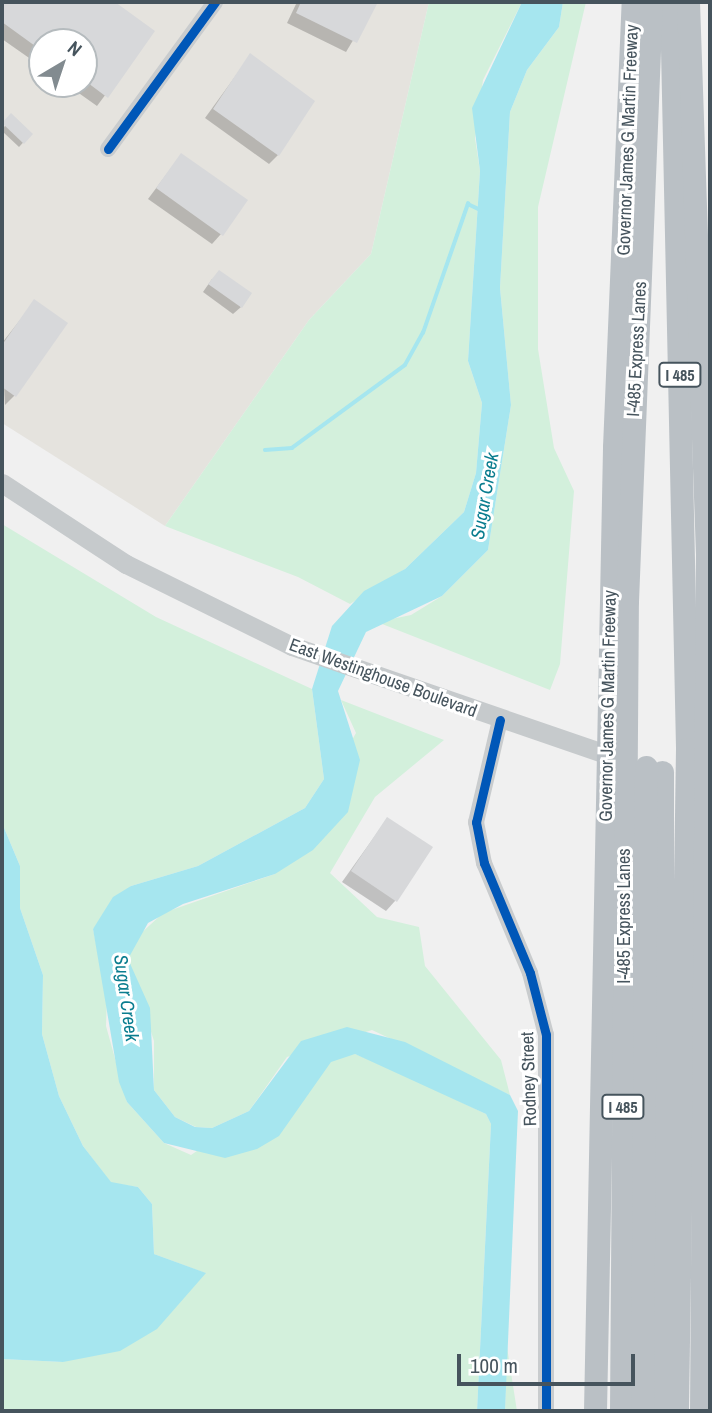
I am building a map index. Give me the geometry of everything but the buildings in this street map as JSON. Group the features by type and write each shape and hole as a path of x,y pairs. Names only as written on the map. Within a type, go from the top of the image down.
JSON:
{"highway":[{"name":"Governor James G Martin Freeway","path":"595,1411 593,1368 616,799 633,2"},
{"name":"I-485 Express Lanes","path":"616,728 651,2"},
{"name":"I-485 Express Lanes","path":"671,2 683,483 697,752"},
{"name":"I 485","path":"677,1411 697,752 698,268 688,2"},
{"path":"683,483 698,268"},
{"path":"642,1411 654,769"},
{"path":"654,769 662,1411"},
{"name":"I-485 Express Lanes","path":"616,799 621,1411"},
{"name":"I 485","path":"695,821 701,1411"},
{"path":"593,1368 607,1411"}],"main road":[{"name":"East Westinghouse Boulevard","path":"2,483 126,564 243,624 379,680 710,788"}],"street":[{"path":"108,149 209,4"},
{"name":"Rodney Street","path":"500,720 476,822 484,863 530,973 546,1035 546,1411"}],"shaded area":[{"path":"2,2 429,2 371,254 309,320 165,526 2,423"}],"green space":[{"path":"429,2 522,2 483,80 475,138 480,171 468,361 482,403 476,473 464,512 405,569 350,604 298,577 165,526 309,320 371,254"},
{"path":"563,2 586,2 538,207 538,349 554,448 574,491 560,664 550,690 377,622 411,615 442,596 488,550 511,405 500,288 510,112 527,70 559,27"},
{"path":"2,524 156,617 312,689 324,779 305,808 198,866 131,886 93,929 107,997 106,1026 127,1102 164,1143 191,1155 337,1056 355,1054 384,1065 486,1114 491,1124 477,1411 2,1411 2,1359 63,1362 205,1273 154,1254 152,1204 138,1187 111,1183 83,1146 59,1096 42,1034 43,975 20,908 20,866 2,823"},
{"path":"341,700 444,740 375,797 330,873 377,917 419,927 425,966 501,1060 510,1095 372,1030 287,1057 249,1111 212,1128 196,1127 175,1117 154,1090 154,1041 128,959 138,936 163,913 275,874 356,733"},
{"path":"507,1347 517,1411 505,1411"}],"water":[{"name":"Sugar Creek","path":"522,2 563,2 559,27 527,70 510,112 500,288 511,405 488,550 442,596 366,632 338,691 360,760 348,812 313,850 275,874 183,904 148,923 128,959 150,1008 154,1090 175,1117 195,1127 212,1128 249,1111 301,1041 347,1027 405,1042 510,1095 518,1111 505,1411 477,1411 491,1124 486,1114 355,1054 331,1062 279,1136 257,1149 225,1158 164,1143 127,1102 119,1082 93,929 113,897 131,886 198,866 305,808 324,779 312,689 332,626 364,591 405,569 464,512 476,473 482,403 468,361 480,171 472,108"},
{"path":"2,823 20,866 20,908 43,975 42,1034 59,1096 83,1146 111,1182 138,1187 152,1204 154,1254 206,1273 157,1329 120,1351 63,1362 2,1359"}],"waterway":[{"path":"265,450 292,448 405,365 423,333 468,204 481,210"}],"cycle path":[{"path":"108,149 215,2"},
{"path":"500,720 476,822 484,863 530,973 546,1035 546,1411"}]}
